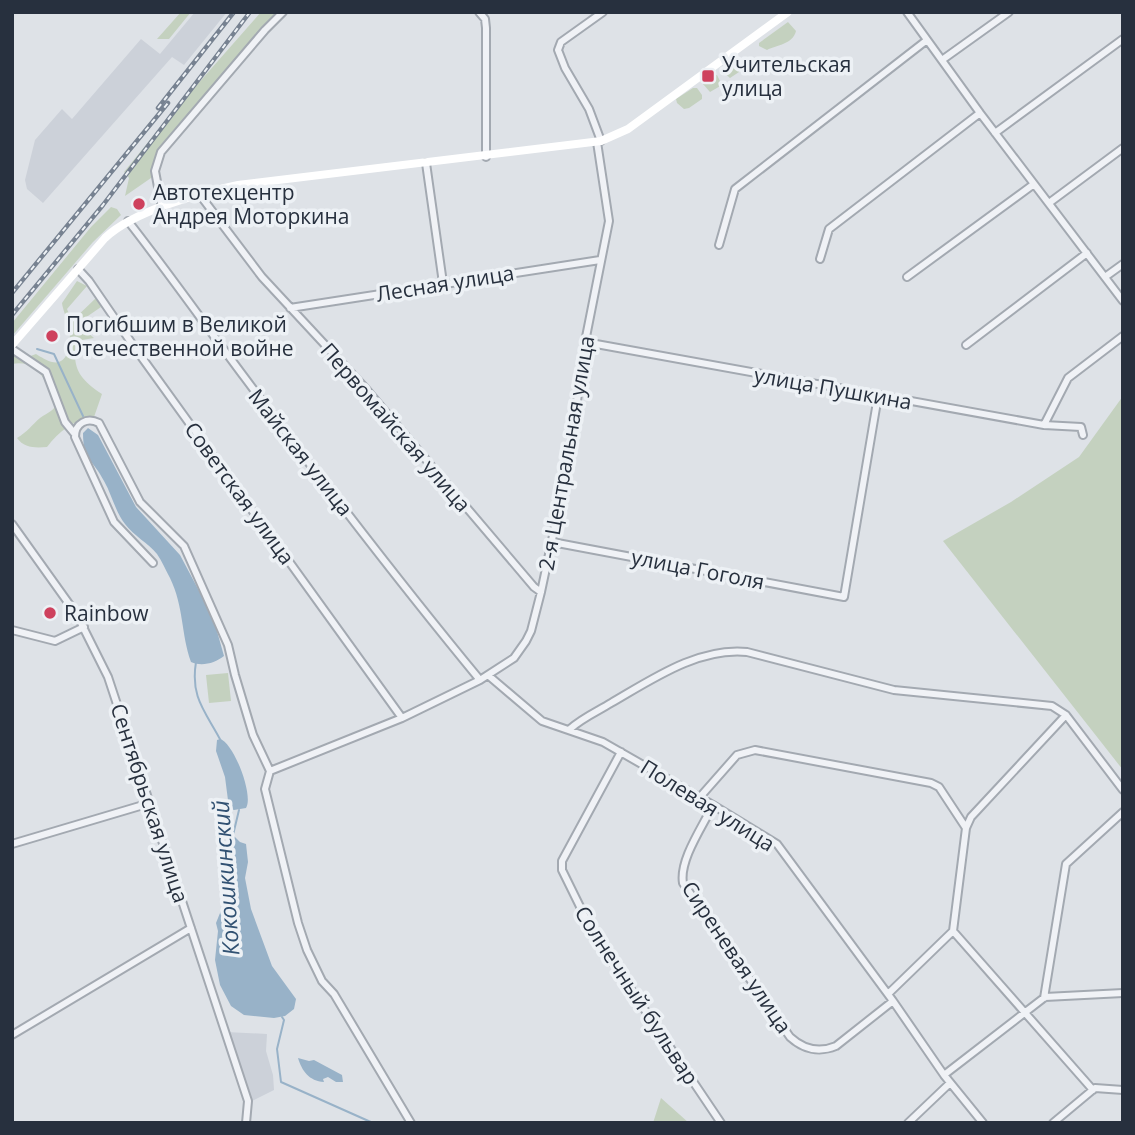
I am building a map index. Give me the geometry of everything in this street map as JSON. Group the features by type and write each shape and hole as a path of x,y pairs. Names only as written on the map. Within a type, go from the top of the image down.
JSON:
{"street":[{"path":"162,208 155,171 161,152 283,12"},
{"path":"479,12 485,19 486,28 486,157"},
{"path":"599,142 589,109 565,68 558,50 561,42 603,12"},
{"path":"153,563 120,530 109,514 76,431 65,422 46,372 12,347 105,238 127,221 162,208 200,195 260,182 599,142 628,129 788,12"},
{"path":"907,12 1123,301"},
{"path":"942,60 1009,12"},
{"path":"995,133 1123,39"},
{"path":"719,245 735,189 927,40"},
{"path":"820,259 829,229 980,113"},
{"name":"2-я Центральная улица","path":"270,771 402,718 489,676 521,651 531,631 541,592 569,460 585,342 609,221 599,142"},
{"path":"1049,204 1123,148"},
{"path":"426,163 443,283"},
{"path":"907,277 1034,184"},
{"name":"Первомайская улица","path":"200,195 262,277 366,389 541,592"},
{"name":"Майская улица","path":"127,221 153,250 252,388 480,680"},
{"path":"966,345 1087,253"},
{"name":"Лесная улица","path":"290,308 600,260"},
{"path":"1105,277 1123,264"},
{"name":"Советская улица","path":"78,269 402,718"},
{"path":"1044,425 1068,378 1123,336"},
{"name":"улица Пушкина","path":"585,342 1082,431"},
{"name":"улица Гоголя","path":"552,541 844,597 878,396"},
{"path":"76,431 87,420 99,423 124,475 141,502 184,546 228,645 253,735 270,771 265,789 307,950 325,985 334,994 411,1123"},
{"name":"Сентябрьская улица","path":"12,524 84,627 108,677 248,1101 246,1123"},
{"path":"12,630 55,641 84,627"},
{"path":"570,729 648,682 693,660 737,651 894,690 1052,706 1066,715 1123,790"},
{"name":"Полевая улица","path":"489,676 542,721 594,738 621,752 777,844 944,1075 983,1123"},
{"path":"888,994 953,931 966,828 973,815 1066,715"},
{"path":"700,797 737,755 755,750 931,783 939,787 966,828"},
{"name":"Солнечный бульвар","path":"621,752 562,861 562,870 593,933 721,1123"},
{"path":"12,844 150,803"},
{"name":"Сиреневая улица","path":"713,805 684,863 682,883 790,1037 802,1046 825,1050 836,1046 893,1001"},
{"path":"1044,998 1066,864 1123,812"},
{"path":"12,1035 191,928"},
{"path":"953,931 1093,1090"},
{"path":"944,1075 1044,998 1123,993"},
{"path":"908,1123 950,1083"},
{"path":"1053,1123 1097,1088 1123,1090"}],"shaded area":[{"path":"195,12 227,12 184,65 172,57 43,203 27,189 25,180 35,140 62,109 72,119 141,39 160,54"},
{"path":"226,1032 267,1034 266,1051 274,1090 250,1102"}],"green space":[{"path":"181,12 191,12 169,39 157,39"},
{"path":"261,12 280,12 262,28 161,145 156,153 151,178 125,196 129,178 124,172"},
{"path":"788,22 796,31 792,39 767,50 759,46 759,43"},
{"path":"734,62 742,65 739,72 730,78 722,71"},
{"path":"713,75 717,75 722,85 710,92 703,84"},
{"path":"697,88 702,99 684,109 676,99"},
{"path":"111,207 117,209 121,215 93,242 12,336 12,323 91,227"},
{"path":"77,281 87,286 67,309 72,321 96,298 101,307 85,318 87,332 94,338 76,341 76,366 83,378 102,394 94,417 68,427 47,447 30,447 17,438 58,402 41,374 29,365 12,364 12,358 16,355 22,359 36,354 52,362 63,360 70,336 62,303"},
{"path":"1123,396 1123,770 943,541 1011,502 1079,457"},
{"path":"228,673 231,701 209,703 206,675"},
{"path":"661,1098 689,1123 653,1123"}],"water":[{"path":"88,428 98,435 136,507 180,555 213,617 224,656 204,664 191,662 175,589 157,554 122,519 104,481 89,459 83,442 83,433"},
{"path":"220,739 231,750 241,770 247,793 246,808 229,808 225,777 216,751 217,740"},
{"path":"233,835 246,844 248,862 245,878 251,909 272,966 296,999 294,1009 285,1016 274,1018 244,1015 231,1006 220,985 215,960 218,931 216,923 222,908 225,886 227,841"},
{"path":"298,1058 314,1060 342,1075 343,1082 336,1082 328,1077 323,1079 324,1082 314,1080 304,1071"}],"waterway":[{"path":"37,349 54,354 83,416"},
{"name":"Кокошкинский","path":"196,662 197,695 221,741"},
{"name":"Кокошкинский","path":"233,835 239,810"},
{"name":"Кокошкинский","path":"282,1017 284,1020 277,1049 281,1082 373,1123"}],"railway":[{"path":"158,108 234,12"},
{"path":"12,315 103,205 250,12"},
{"path":"12,293 168,103"}],"place":[{"name":"Учительская улица","path":"708,76"},
{"name":"Автотехцентр Андрея Моторкина","path":"139,204"},
{"name":"Погибшим в Великой Отечественной войне","path":"52,336"},
{"name":"Rainbow","path":"50,613"}]}
